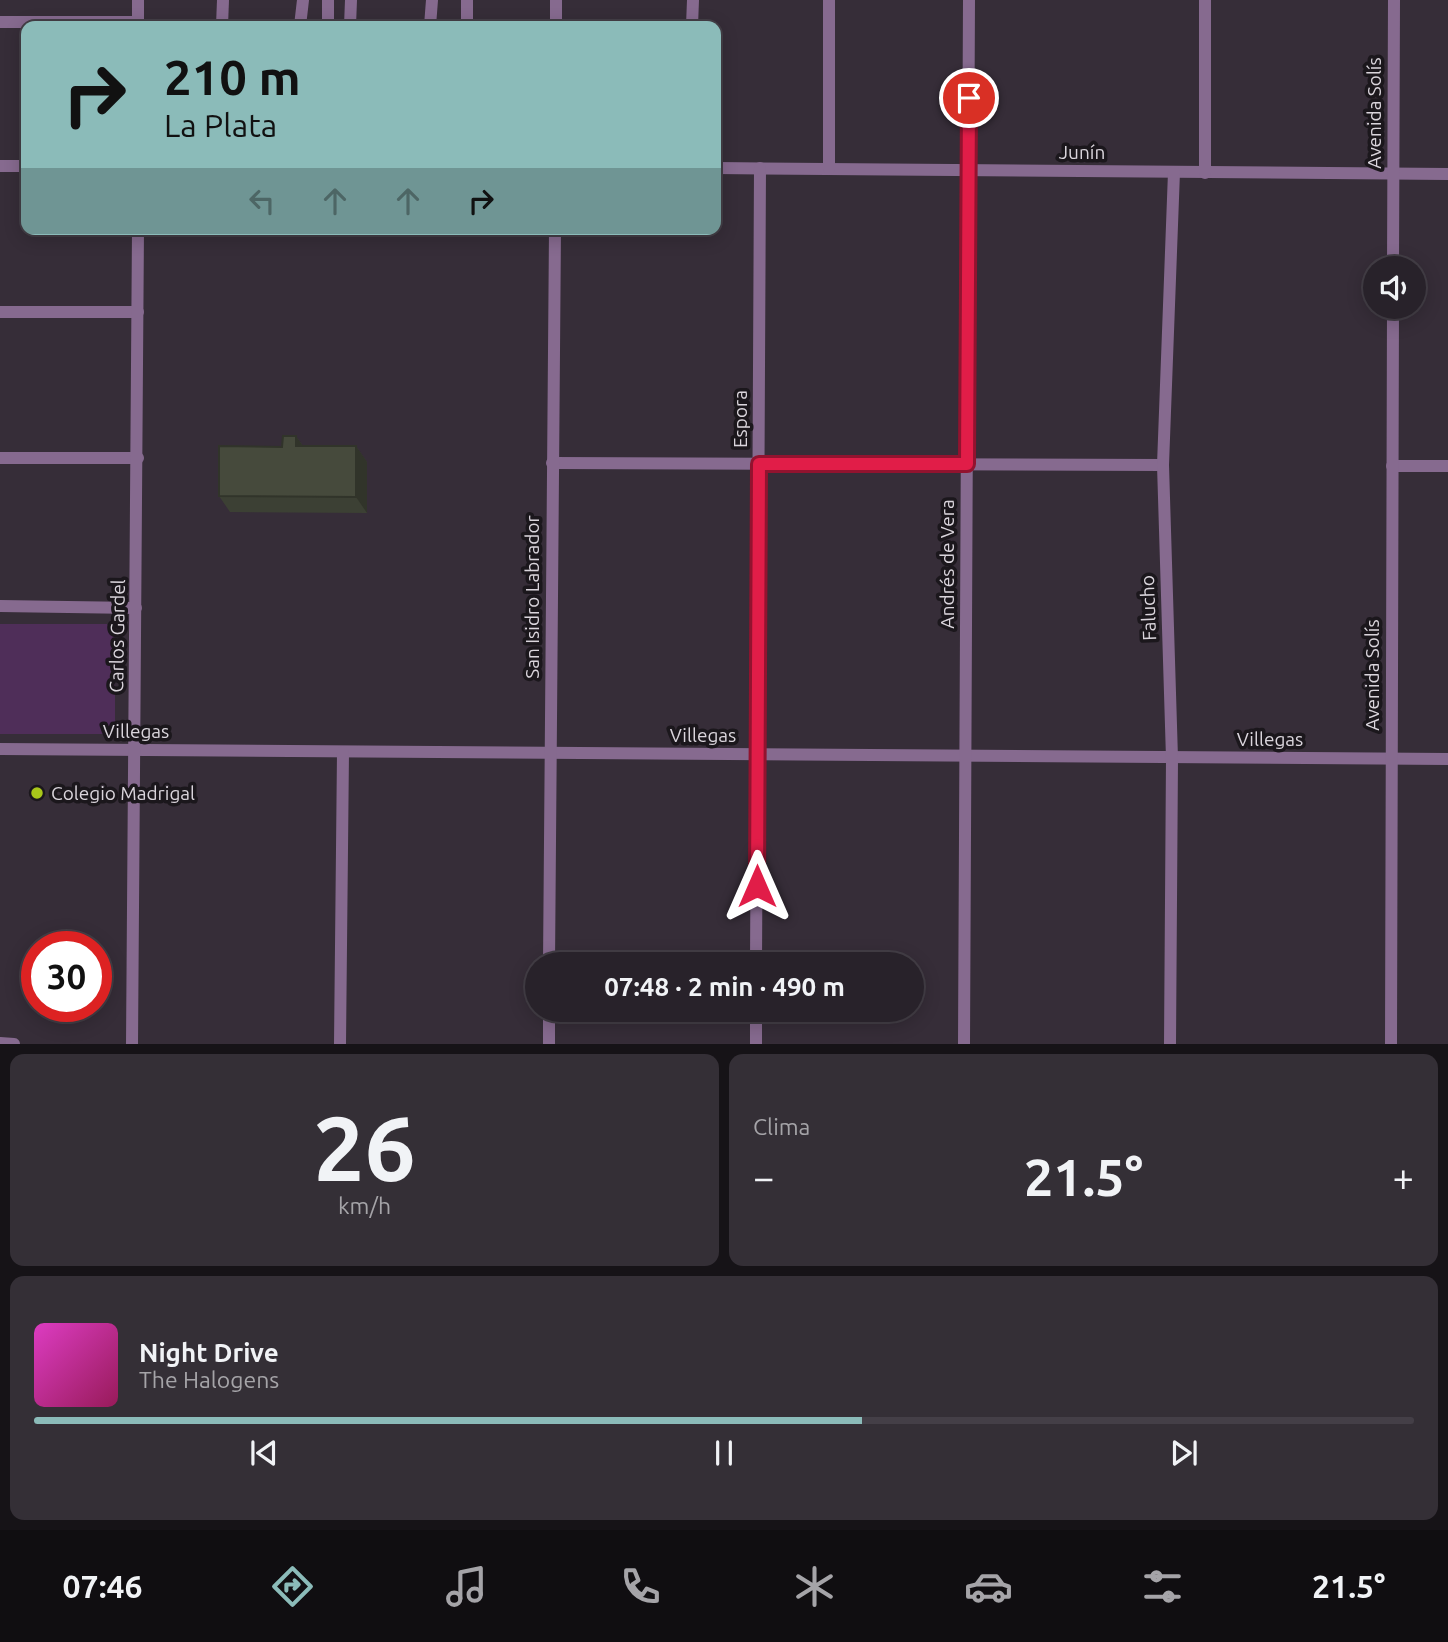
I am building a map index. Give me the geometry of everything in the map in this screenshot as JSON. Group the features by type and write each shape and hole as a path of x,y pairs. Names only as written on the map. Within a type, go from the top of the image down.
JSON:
{"street":[{"path":"138,0 138,21"},
{"path":"222,21 223,0"},
{"path":"301,21 303,0"},
{"path":"328,0 328,21"},
{"path":"351,0 351,21"},
{"path":"430,21 432,0"},
{"path":"467,0 467,21"},
{"path":"556,0 556,21"},
{"path":"692,21 693,0"},
{"path":"829,0 829,169"},
{"name":"Andrés de Vera","path":"964,1044 969,0"},
{"path":"1205,0 1205,173"},
{"name":"Avenida Solís","path":"1393,256 1394,0"},
{"path":"0,22 21,22"},
{"path":"0,166 21,166"},
{"name":"Junín","path":"721,168 1448,174"},
{"name":"Espora","path":"757,952 760,168"},
{"name":"Falucho","path":"1170,1044 1172,758 1163,465 1174,172"},
{"name":"Carlos Gardel","path":"132,1044 138,235"},
{"name":"San Isidro Labrador","path":"549,952 555,235"},
{"path":"0,312 138,312"},
{"name":"Avenida Solís","path":"1391,1044 1393,319"},
{"path":"0,458 138,458"},
{"path":"552,463 1163,465"},
{"path":"1392,466 1448,466"},
{"path":"0,606 136,608"},
{"name":"Villegas","path":"0,749 1448,759"},
{"path":"340,1044 343,752"},
{"path":"549,1022 549,1044"},
{"path":"756,1022 756,1044"},
{"path":"0,1043 13,1044"}],"shaded area":[{"path":"0,624 107,624 115,635 115,729 106,734 0,734"}],"building":[{"path":"283,436 296,436 296,446 356,446 356,497 219,496 219,446 282,447"}],"place":[{"name":"Colegio Madrigal","path":"37,793"}],"route":[{"path":"757,886 759,464 967,464 969,98"}]}
